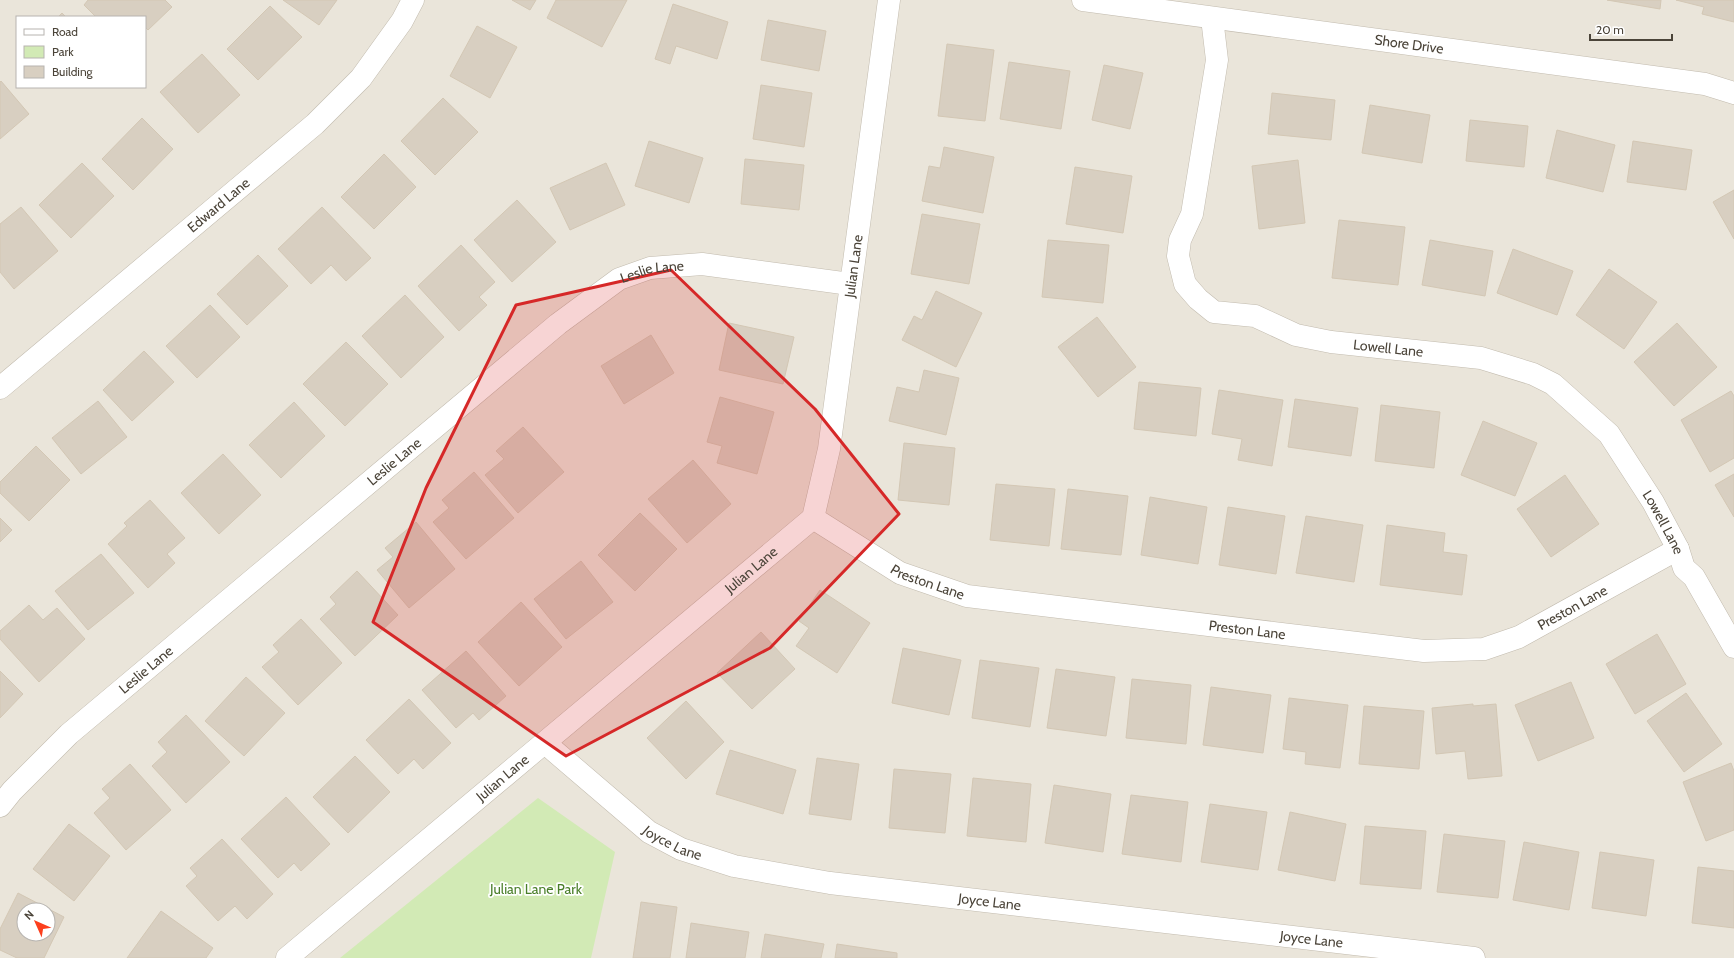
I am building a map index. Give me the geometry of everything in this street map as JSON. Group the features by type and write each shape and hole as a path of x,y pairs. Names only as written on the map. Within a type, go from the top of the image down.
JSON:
{"street":[{"name":"Edward Lane","path":"0,388 314,124 361,78 402,22 413,0"},
{"name":"Julian Lane","path":"287,958 812,518 829,449 889,0"},
{"name":"Shore Drive","path":"1083,0 1705,84 1734,93"},
{"name":"Lowell Lane","path":"1212,18 1217,60 1192,214 1180,240 1178,256 1185,284 1198,299 1214,312 1255,316 1296,335 1331,342 1481,358 1532,374 1553,384 1609,434 1653,502 1678,550 1684,568 1694,577 1734,647"},
{"name":"Leslie Lane","path":"0,806 12,791 75,729 558,324 619,280 650,268 702,264 850,284"},
{"name":"Preston Lane","path":"812,518 900,572 967,596 1424,652 1484,648 1519,637 1678,550"},
{"name":"Joyce Lane","path":"545,743 650,832 681,849 734,866 830,883 1403,954 1474,958"}],"highlighted area":[{"path":"671,270 815,409 899,514 770,648 566,756 373,622 426,488 516,305"}],"shaded area":[{"path":"0,0 1734,0 1734,958 0,958"}],"green space":[{"name":"Julian Lane Park","path":"538,798 615,852 591,958 340,958"}],"building":[{"path":"88,0 165,0 172,7 148,30 146,28 146,16 95,16 84,5"},
{"path":"283,0 337,0 319,25"},
{"path":"512,0 536,0 530,10"},
{"path":"556,0 627,0 602,47 547,18"},
{"path":"1607,0 1661,0 1660,9"},
{"path":"1676,0 1734,0 1734,22 1702,14 1704,7"},
{"path":"673,4 728,22 717,59 676,46 670,64 655,59"},
{"path":"270,6 302,37 258,80 227,49"},
{"path":"768,20 826,31 819,71 761,60"},
{"path":"477,26 517,47 490,98 450,76"},
{"path":"947,44 994,50 985,121 938,116"},
{"path":"202,54 240,95 198,133 160,92"},
{"path":"1009,62 1070,71 1061,129 1000,119"},
{"path":"1104,65 1143,73 1130,129 1092,120"},
{"path":"1,81 29,114 0,139 0,82"},
{"path":"761,85 812,93 804,147 753,139"},
{"path":"1272,93 1335,100 1331,140 1268,134"},
{"path":"443,98 478,132 435,175 401,141"},
{"path":"1370,105 1430,115 1422,163 1362,153"},
{"path":"142,118 173,149 133,190 102,159"},
{"path":"1470,120 1528,126 1524,167 1466,161"},
{"path":"1557,130 1615,145 1603,192 1546,178"},
{"path":"649,141 703,158 689,203 635,186"},
{"path":"1633,141 1692,150 1686,190 1627,182"},
{"path":"944,147 994,157 983,213 922,201 929,166 940,168"},
{"path":"384,154 416,187 374,229 341,197"},
{"path":"745,159 804,165 799,210 741,204"},
{"path":"1298,160 1305,223 1259,229 1252,166"},
{"path":"82,163 114,196 71,238 39,205"},
{"path":"606,163 625,205 570,230 550,188"},
{"path":"1075,167 1132,176 1123,233 1066,224"},
{"path":"1734,190 1734,239 1713,202"},
{"path":"517,200 556,242 512,282 474,240"},
{"path":"21,207 58,251 14,289 0,272 0,224"},
{"path":"322,207 371,258 346,281 331,265 311,284 278,249"},
{"path":"922,214 980,224 969,284 911,274"},
{"path":"1339,220 1405,227 1398,285 1332,278"},
{"path":"1048,240 1109,245 1103,303 1042,297"},
{"path":"1430,240 1493,251 1485,296 1422,285"},
{"path":"461,245 495,282 479,297 487,305 459,331 418,286"},
{"path":"1513,249 1573,271 1557,315 1497,293"},
{"path":"258,255 288,286 247,325 217,294"},
{"path":"1609,269 1657,302 1624,349 1576,315"},
{"path":"936,291 982,313 956,367 902,340 914,316 922,320"},
{"path":"405,295 444,337 401,378 362,336"},
{"path":"210,305 240,337 197,378 166,346"},
{"path":"1097,317 1136,367 1098,397 1058,347"},
{"path":"729,323 794,337 783,384 719,370"},
{"path":"1677,323 1717,367 1674,406 1634,362"},
{"path":"651,335 674,373 624,404 601,366"},
{"path":"346,342 388,384 345,426 303,384"},
{"path":"144,351 174,382 132,421 103,390"},
{"path":"924,370 959,378 946,435 889,421 897,387 919,392"},
{"path":"1139,382 1201,388 1196,436 1134,429"},
{"path":"1219,390 1283,400 1272,466 1238,460 1242,439 1212,434"},
{"path":"1731,391 1734,396 1734,458 1710,472 1681,420"},
{"path":"720,397 774,412 757,474 717,463 722,446 707,442"},
{"path":"1295,399 1358,408 1351,456 1288,447"},
{"path":"98,401 127,437 81,474 52,438"},
{"path":"294,402 325,436 281,478 249,445"},
{"path":"1381,405 1440,412 1434,468 1375,461"},
{"path":"1483,421 1537,443 1515,496 1461,475"},
{"path":"523,427 564,472 518,513 485,475 504,459 496,451"},
{"path":"904,443 955,448 949,505 898,500"},
{"path":"36,446 70,480 29,521 0,493 0,482"},
{"path":"223,454 261,495 219,534 181,493"},
{"path":"693,460 731,504 687,543 648,499"},
{"path":"474,472 514,518 466,559 433,522 449,508 442,500"},
{"path":"1734,474 1734,517 1715,485"},
{"path":"1565,475 1599,524 1551,557 1517,509"},
{"path":"996,484 1055,489 1049,546 990,540"},
{"path":"1068,489 1128,496 1121,555 1061,549"},
{"path":"1150,497 1207,507 1198,564 1141,555"},
{"path":"150,500 185,538 167,554 175,563 148,588 108,544 127,526 124,523"},
{"path":"1228,507 1285,516 1276,574 1219,565"},
{"path":"640,513 677,549 635,591 598,555"},
{"path":"1306,516 1363,525 1354,582 1296,573"},
{"path":"0,518 12,530 0,542"},
{"path":"416,522 455,569 409,608 377,570 393,557 385,548"},
{"path":"1387,525 1445,533 1443,552 1467,555 1462,595 1380,585"},
{"path":"101,554 134,593 88,630 55,591"},
{"path":"581,561 613,602 566,639 534,599"},
{"path":"357,571 398,615 355,656 320,619 336,604 330,597"},
{"path":"820,590 870,623 837,673 796,646 809,628 799,621"},
{"path":"521,602 562,647 519,686 478,642"},
{"path":"29,605 43,620 57,608 85,639 39,682 0,639 0,631"},
{"path":"301,619 342,663 298,705 262,667 279,652 273,645"},
{"path":"761,632 795,669 752,709 717,673"},
{"path":"1657,634 1686,684 1635,714 1606,664"},
{"path":"903,648 961,660 949,715 892,703"},
{"path":"466,651 506,696 479,720 473,713 456,728 422,690"},
{"path":"980,660 1039,668 1030,727 972,718"},
{"path":"1056,669 1115,677 1106,736 1047,728"},
{"path":"0,671 23,694 0,718"},
{"path":"246,677 285,713 244,756 205,721"},
{"path":"1132,679 1191,685 1186,744 1126,738"},
{"path":"1571,682 1594,738 1538,761 1515,705"},
{"path":"1211,687 1271,695 1263,753 1203,745"},
{"path":"1686,693 1722,744 1684,772 1647,721"},
{"path":"1289,698 1348,705 1340,768 1305,764 1306,752 1283,749"},
{"path":"409,699 451,743 423,769 414,759 398,774 366,740"},
{"path":"686,701 724,742 686,779 647,738"},
{"path":"1473,704 1473,706 1496,704 1502,776 1468,779 1465,751 1436,754 1432,708"},
{"path":"1364,706 1424,711 1419,769 1359,764"},
{"path":"186,715 230,762 186,803 152,766 167,752 158,742"},
{"path":"730,750 796,770 783,814 716,794"},
{"path":"355,756 390,792 348,833 313,797"},
{"path":"817,758 859,764 851,820 809,814"},
{"path":"1731,763 1734,771 1734,830 1706,841 1683,782"},
{"path":"130,764 171,810 126,850 94,813 110,798 102,789"},
{"path":"894,769 951,774 945,833 889,828"},
{"path":"973,778 1031,784 1026,842 967,836"},
{"path":"1054,785 1111,794 1103,852 1045,843"},
{"path":"1131,795 1188,802 1181,862 1122,854"},
{"path":"286,797 330,844 301,871 294,863 278,878 241,839"},
{"path":"1210,804 1267,812 1258,870 1201,862"},
{"path":"1290,812 1346,824 1335,881 1278,870"},
{"path":"69,824 110,856 74,901 33,869"},
{"path":"1365,826 1426,831 1421,889 1360,884"},
{"path":"1444,834 1505,841 1498,898 1437,892"},
{"path":"222,839 273,894 247,919 235,906 218,921 186,886 197,876 190,868"},
{"path":"1524,842 1579,852 1569,910 1513,900"},
{"path":"1600,852 1654,860 1646,916 1592,908"},
{"path":"1698,867 1734,871 1734,928 1692,923"},
{"path":"18,893 35,902 16,902 16,942 52,942 44,958 17,958 0,950 0,929"},
{"path":"641,902 677,907 670,958 633,958"},
{"path":"161,911 213,948 206,958 127,958"},
{"path":"56,913 64,917 56,933"},
{"path":"691,923 749,932 745,958 686,958"},
{"path":"765,934 824,944 821,958 761,958"},
{"path":"837,944 897,953 897,958 835,958"}]}
